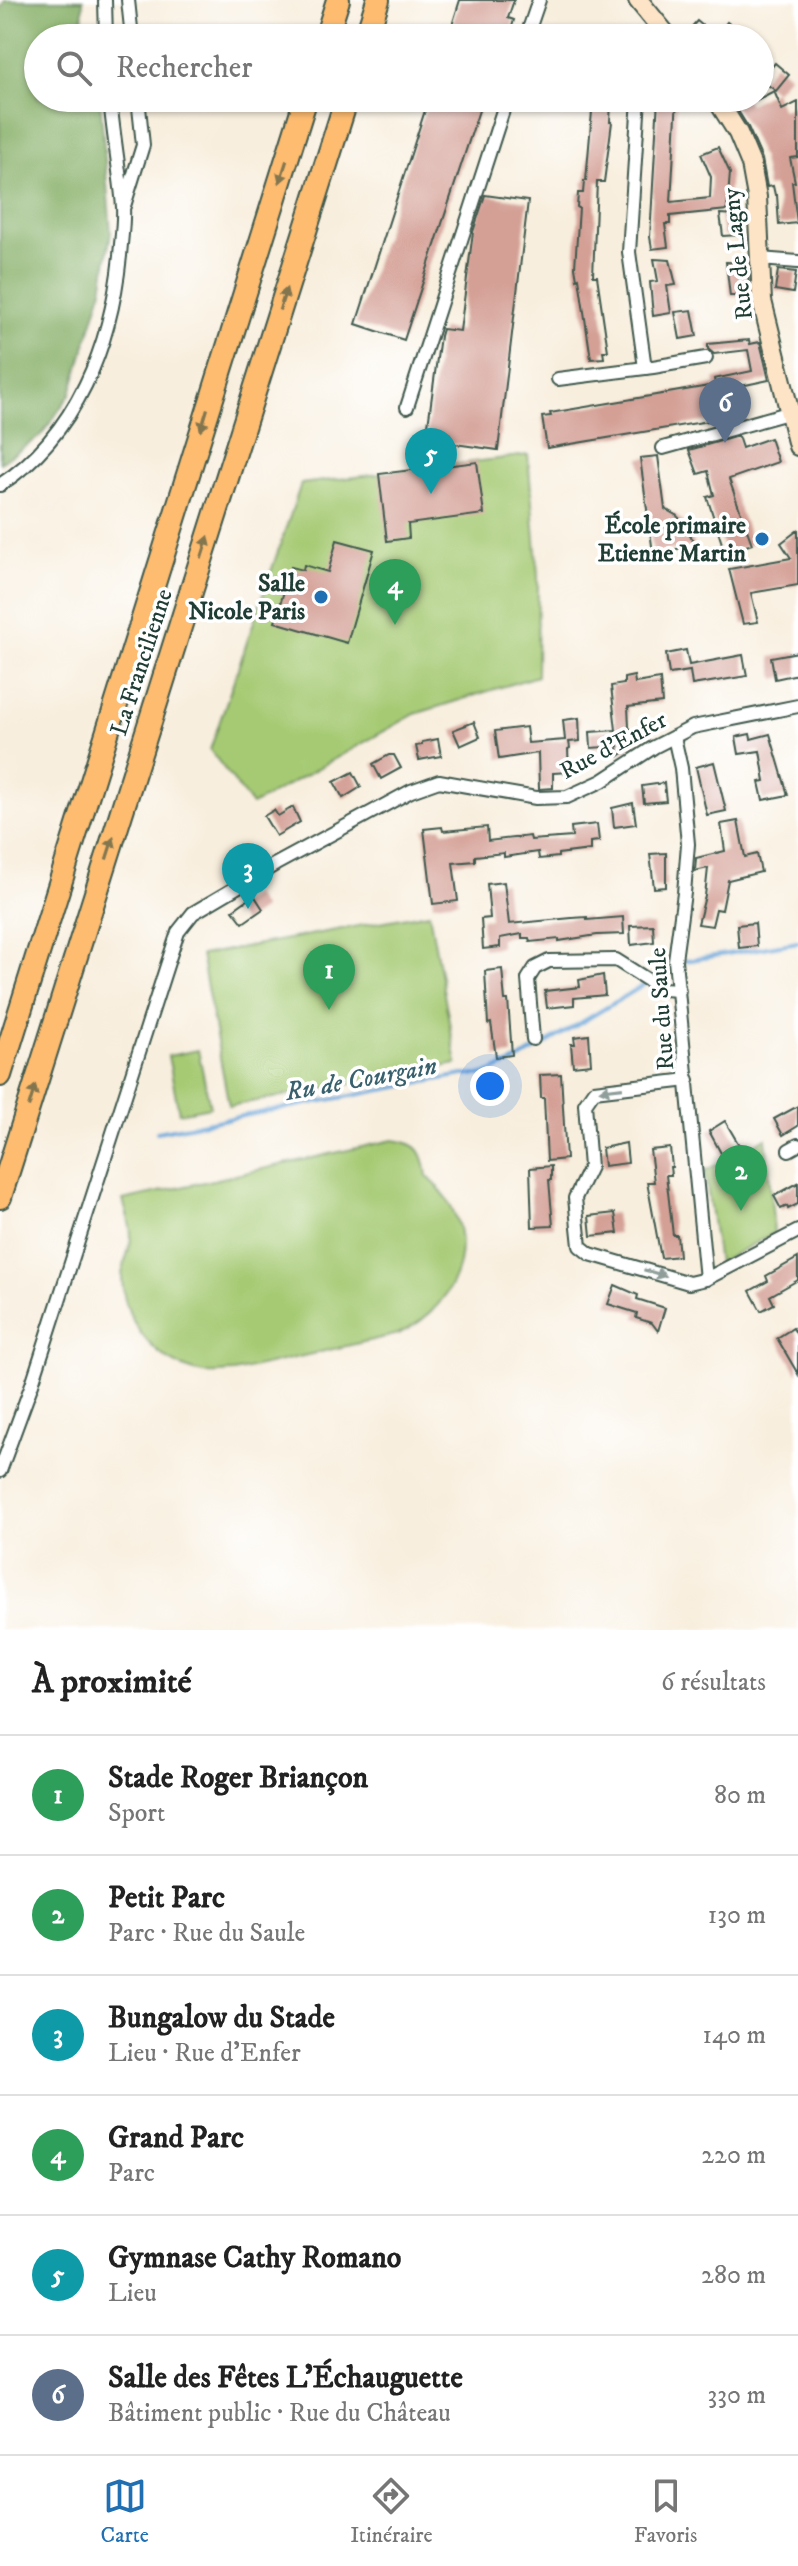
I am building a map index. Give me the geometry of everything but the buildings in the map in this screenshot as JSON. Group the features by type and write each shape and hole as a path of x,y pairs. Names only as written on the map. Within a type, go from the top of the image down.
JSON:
{"highway":[{"path":"330,24 338,0"},
{"path":"370,24 378,0"},
{"name":"La Francilienne","path":"0,1075 302,112"},
{"name":"La Francilienne","path":"0,1197 343,112"}],"street":[{"path":"105,0 106,24"},
{"path":"128,0 131,24"},
{"path":"531,24 539,0"},
{"path":"638,0 654,24"},
{"path":"0,485 21,471 66,422 85,390 100,347 116,289 123,209 112,112"},
{"path":"123,209 143,145 139,112"},
{"path":"407,407 502,112"},
{"path":"638,112 629,252 645,368"},
{"name":"Rue de Lagny","path":"725,112 751,164 757,197 762,301 793,412 798,446"},
{"path":"760,259 798,262"},
{"path":"558,379 706,358"},
{"path":"663,448 793,412"},
{"name":"Rue d'Enfer","path":"0,1471 32,1384 178,932 193,913 411,791 439,781 536,798 567,797 602,781 654,747 693,727 798,706"},
{"name":"Rue du Saule","path":"674,737 681,768 688,844 675,960 706,1279"},
{"path":"533,1039 528,979 535,968 549,961 616,960 662,989 679,990"},
{"path":"688,1080 594,1091 585,1104 590,1167 575,1198 580,1246 590,1254 689,1283 706,1279 798,1231"}],"green space":[{"path":"5,0 83,0 82,24 24,24 24,112 101,112 111,232 102,291 71,393 41,436 0,463 0,10"},
{"path":"528,455 538,575 537,676 415,714 252,805 210,750 301,484"},
{"path":"429,913 457,1064 229,1106 201,955"},
{"path":"198,1050 210,1107 179,1113 168,1056"},
{"path":"766,1138 774,1233 718,1263 705,1171"},
{"path":"393,1140 409,1143 422,1154 427,1176 445,1196 456,1218 461,1240 459,1263 451,1284 439,1304 421,1321 398,1334 234,1372 203,1373 186,1368 171,1361 146,1340 136,1326 124,1295 122,1272 131,1236 123,1200"}],"waterway":[{"name":"Ru de Courgain","path":"685,961 798,942"},
{"name":"Ru de Courgain","path":"157,1132 463,1075 483,1075 517,1061 644,985"}],"place":[{"name":"Salle des Fêtes L'Échauguette","path":"725,443"},
{"name":"Gymnase Cathy Romano","path":"431,494"},
{"name":"École primaire Etienne Martin","path":"762,539"},
{"name":"Salle Nicole Paris","path":"321,597"},
{"name":"Grand Parc","path":"395,625"},
{"name":"Bungalow du Stade","path":"248,909"},
{"name":"Stade Roger Briançon","path":"329,1010"},
{"name":"Petit Parc","path":"741,1211"}]}
